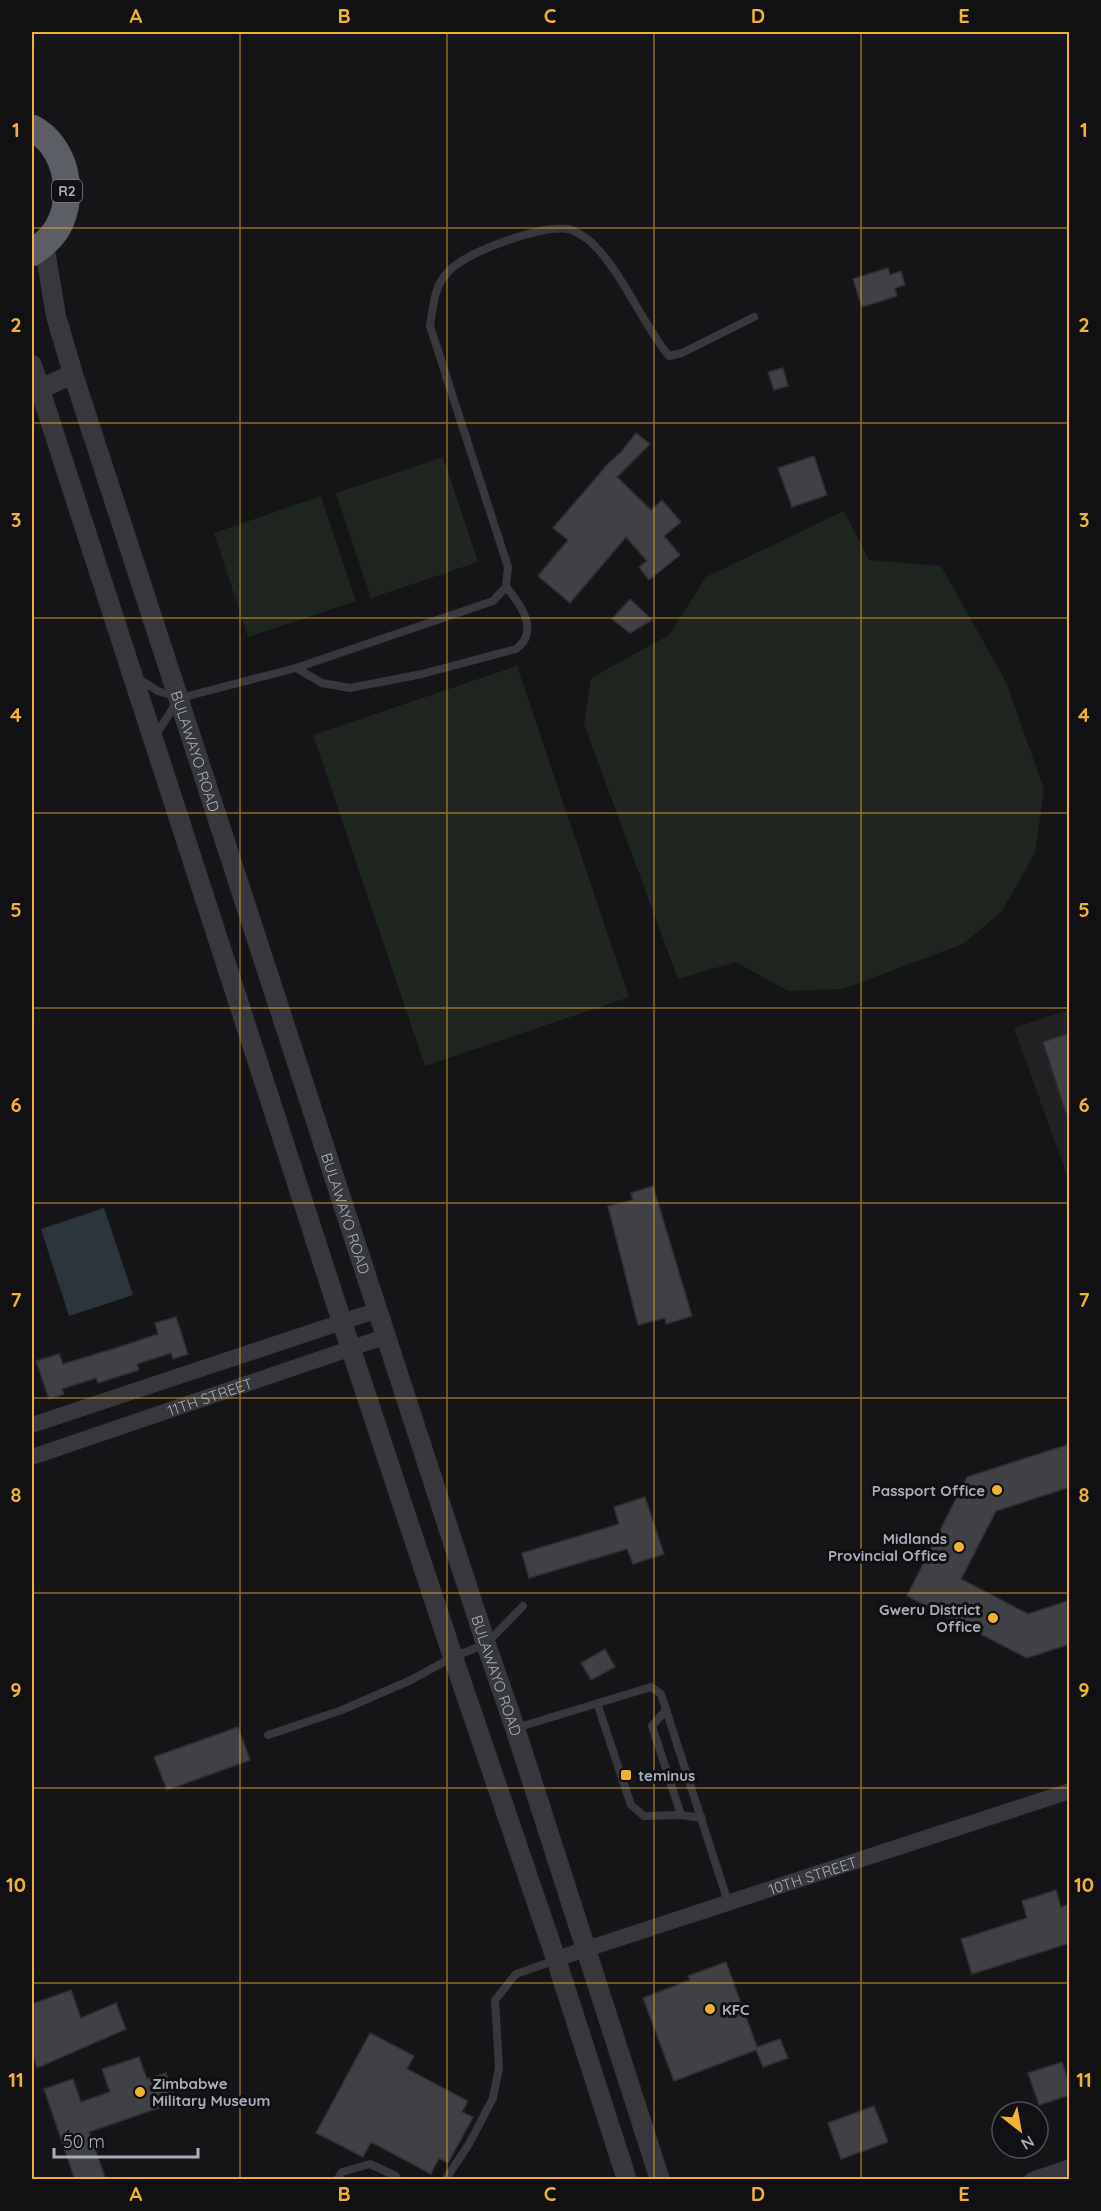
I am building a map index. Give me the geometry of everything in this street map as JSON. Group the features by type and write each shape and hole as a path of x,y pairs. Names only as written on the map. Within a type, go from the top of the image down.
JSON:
{"highway":[{"name":"R2","path":"32,128 53,147 63,165 67,186 65,207 57,227 38,248"}],"street":[{"name":"BULAWAYO ROAD","path":"38,248 73,374 515,1728 660,2180"},
{"path":"32,365 342,1322 556,1959 627,2180"},
{"path":"40,389 73,374"},
{"name":"11TH STREET","path":"32,1425 378,1310"},
{"name":"11TH STREET","path":"32,1458 387,1336"},
{"name":"10TH STREET","path":"556,1959 1070,1791"},
{"path":"1032,2180 1070,2167"}],"lane":[{"path":"132,674 158,691 180,698 296,668 493,601 506,587 508,567 430,326 436,289 449,270 482,251 526,233 568,229 591,241 607,261 669,356 682,353 754,316"},
{"path":"296,668 322,683 350,688 422,674 516,649 524,643 527,622 519,602 506,587"},
{"path":"153,739 180,698"},
{"path":"268,1735 352,1705 411,1680 453,1657 486,1644 523,1606"},
{"path":"515,1728 651,1687 661,1694 728,1902"},
{"path":"597,1703 631,1805 644,1816 681,1815 702,1818"},
{"path":"666,1710 652,1726 681,1815"},
{"path":"445,2180 469,2144 493,2098 499,2068 495,2000 516,1974 556,1959"},
{"path":"337,2180 342,2172 370,2164 396,2176 398,2180"}],"shaded area":[{"path":"443,457 478,562 371,598 336,493"},
{"path":"321,496 356,601 248,637 214,533"},
{"path":"844,511 869,560 941,566 1006,682 1044,789 1035,853 1002,911 963,944 843,989 788,991 736,962 678,979 584,724 591,678 669,635 706,577"},
{"path":"517,666 629,997 425,1066 313,735"},
{"path":"1069,1010 1069,1181 1014,1028"},
{"path":"104,1208 133,1295 69,1316 41,1229"}],"building":[{"path":"888,268 890,275 901,271 905,285 895,288 897,296 862,307 853,279"},
{"path":"783,368 788,386 774,390 768,372"},
{"path":"636,433 650,444 617,477 651,510 662,500 681,522 664,536 680,555 649,580 639,567 647,561 626,537 570,603 538,576 568,540 553,528"},
{"path":"814,456 827,495 792,507 778,468"},
{"path":"630,599 652,620 630,633 612,619"},
{"path":"1070,1033 1070,1112 1066,1113 1043,1042"},
{"path":"653,1186 692,1316 666,1324 665,1318 638,1325 608,1206 633,1200 631,1193"},
{"path":"176,1317 188,1354 173,1359 171,1353 137,1364 139,1370 98,1383 96,1378 62,1389 64,1394 49,1399 36,1361 59,1354 63,1364 116,1348 158,1334 155,1323"},
{"path":"1070,1444 1070,1487 996,1511 961,1579 1028,1614 1070,1600 1070,1644 1027,1658 907,1596 967,1477"},
{"path":"645,1497 664,1554 633,1564 627,1549 529,1578 522,1553 619,1524 614,1507"},
{"path":"605,1649 615,1667 591,1680 581,1663"},
{"path":"238,1727 250,1760 167,1790 154,1757"},
{"path":"1056,1890 1061,1907 1070,1904 1070,1943 972,1974 961,1939 1027,1918 1022,1901"},
{"path":"726,1962 757,2047 780,2039 788,2058 763,2067 756,2050 674,2081 643,1998 690,1980 688,1976"},
{"path":"71,1990 81,2018 116,2003 126,2029 37,2068 32,2052 32,2004"},
{"path":"370,2033 414,2056 407,2069 468,2101 462,2112 473,2117 448,2163 439,2158 431,2174 371,2142 363,2157 316,2133"},
{"path":"139,2057 147,2079 166,2073 176,2102 89,2132 106,2180 75,2180 44,2089 73,2079 81,2102 110,2092 102,2069"},
{"path":"1062,2062 1070,2087 1070,2095 1050,2101 1037,2100 1028,2073"},
{"path":"874,2106 888,2142 841,2159 828,2123"}],"place":[{"name":"Passport Office","path":"997,1490"},
{"name":"Midlands Provincial Office","path":"959,1547"},
{"name":"Gweru District Office","path":"993,1618"},
{"name":"teminus","path":"626,1775"},
{"name":"KFC","path":"710,2009"},
{"name":"Zimbabwe Military Museum","path":"140,2092"}]}
